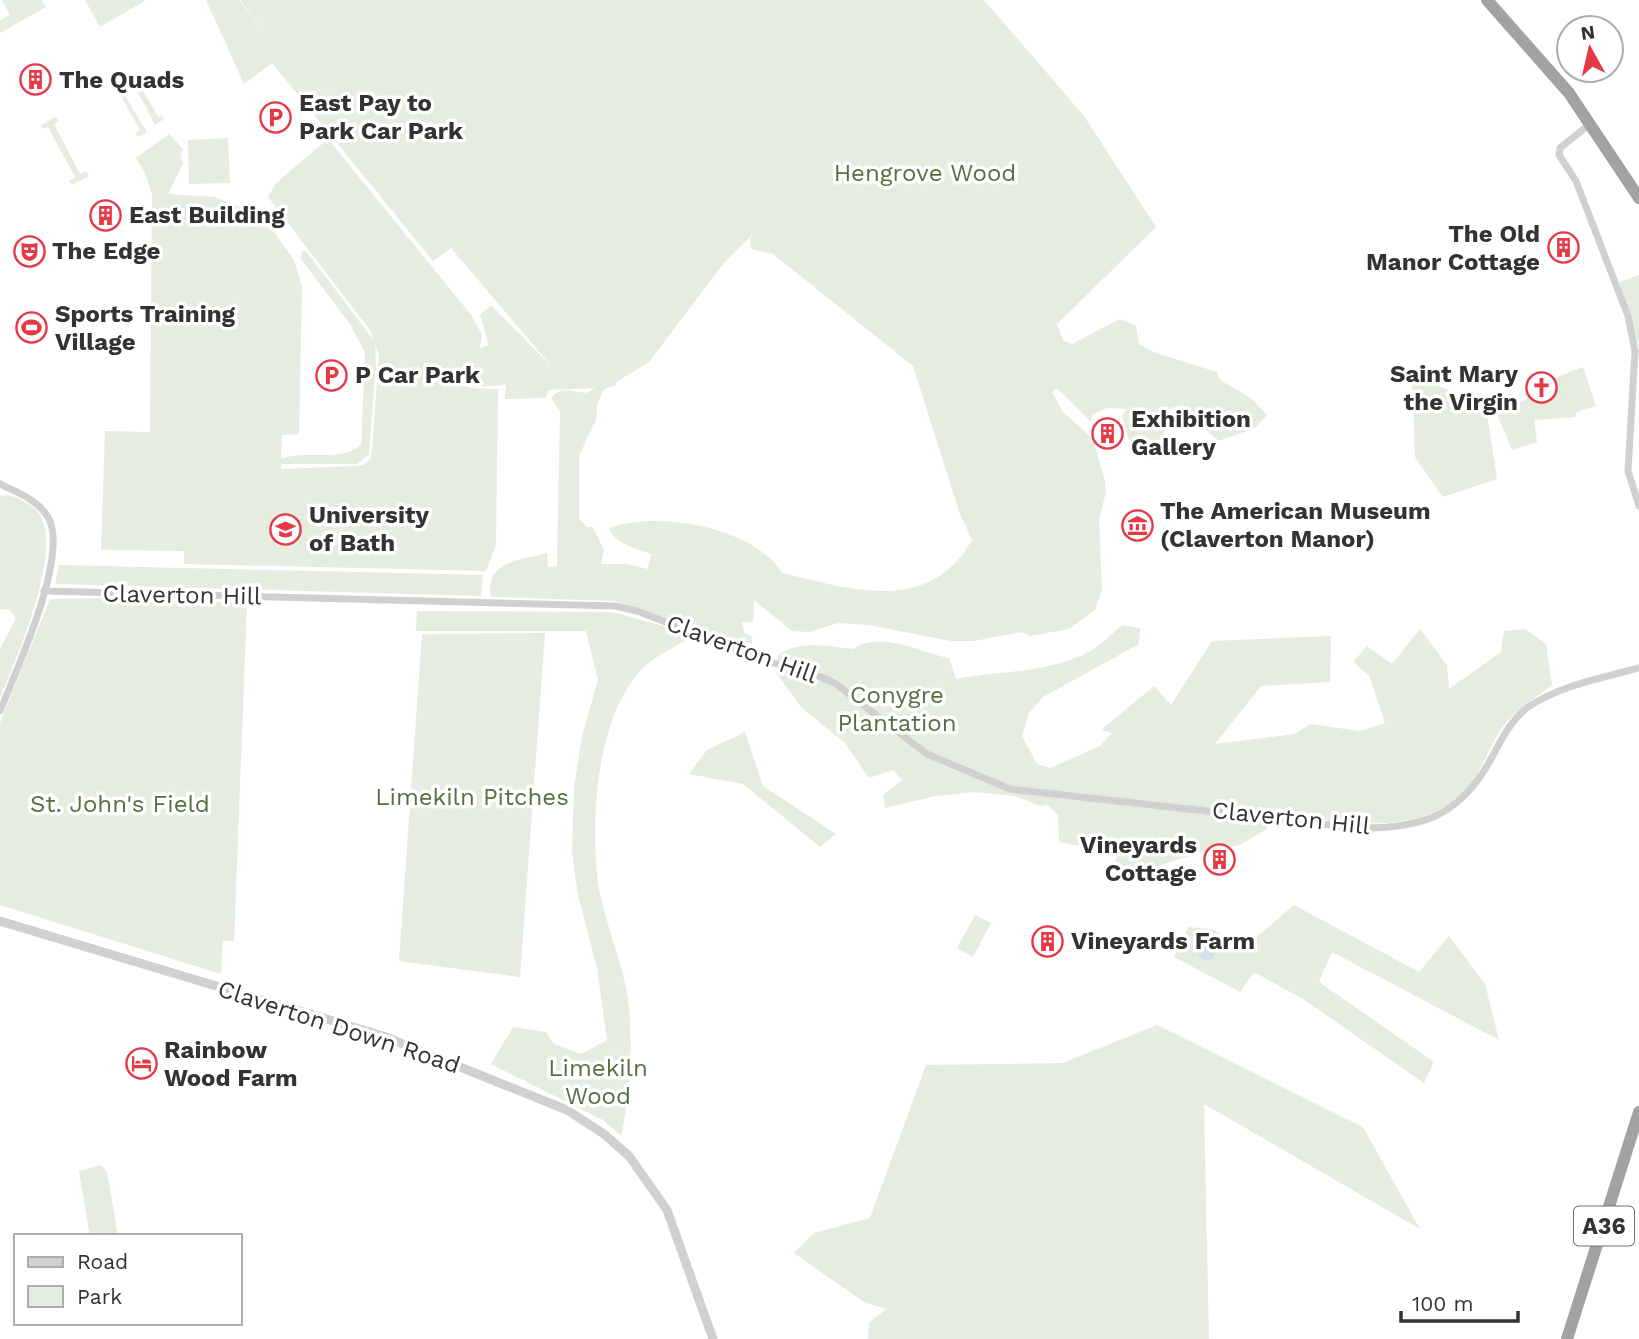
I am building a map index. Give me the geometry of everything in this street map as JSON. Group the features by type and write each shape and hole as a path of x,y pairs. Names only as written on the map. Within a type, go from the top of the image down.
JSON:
{"highway":[{"path":"1487,0 1548,67 1591,124 1639,198"},
{"name":"A36","path":"1567,1339 1639,1112"}],"street":[{"path":"1591,124 1562,145 1559,155 1576,181 1628,316 1634,351 1628,471 1639,506"},
{"path":"0,484 35,502 51,525 54,554 44,591 0,711"},
{"name":"Claverton Hill","path":"44,591 615,606 637,611 770,663 821,677 836,684 927,754 1010,789 1358,828 1403,825 1444,812 1466,797 1507,729 1527,708 1553,693 1639,668"},
{"name":"Claverton Down Road","path":"0,921 383,1036 567,1110 604,1134 629,1156 667,1210 713,1339"}],"green space":[{"path":"2,0 42,0 46,7 0,33 0,20 10,15"},
{"path":"85,0 146,0 100,27"},
{"name":"Hengrove Wood","path":"206,0 239,0 275,45 240,0 984,0 1084,116 1156,227 1057,324 1063,340 1072,344 1120,319 1136,326 1139,344 1156,353 1217,372 1220,380 1251,398 1267,415 1255,428 1219,441 1182,405 1159,412 1168,446 1160,459 1134,457 1122,416 1127,409 1107,408 1092,415 1091,422 1057,388 1052,392 1063,412 1093,439 1105,481 1106,492 1099,519 1102,590 1095,610 1069,629 1030,636 1022,632 974,641 951,641 868,625 838,623 809,632 792,631 754,600 753,622 742,622 744,633 752,636 752,645 724,639 615,601 491,597 490,585 493,576 507,564 547,553 548,567 557,566 560,412 551,398 563,390 586,393 595,388 549,390 545,398 505,399 506,385 473,387 457,381 456,365 455,381 472,388 498,389 496,544 486,571 184,564 184,551 101,550 105,431 150,432 152,194 145,173 136,158 169,134 184,150 180,154 183,163 168,194 215,197 242,207 274,232 294,260 302,287 299,434 282,435 281,459 301,455 333,455 361,445 365,353 350,324 301,259 302,251 306,251 374,340 370,330 268,197 276,183 328,139 472,316 482,335 480,348 489,345 480,315 491,305 553,368 451,248 433,261 272,63 244,84","holes":["753,234 750,240 751,249 773,254 913,366 960,514 972,540 954,564 934,579 911,588 886,591 834,585 782,573 769,557 750,544 703,526 677,522 629,523 609,528 621,542 651,554 648,569 627,564 601,564 604,550 593,527 587,527 579,519 579,456 597,417 597,404 604,389 616,385 616,382 649,362 723,264","375,344 379,355 371,459 363,465 281,469 281,464 357,464 369,455 376,365"]},
{"path":"135,76 158,117 162,116 164,119 155,125 131,79"},
{"path":"124,94 147,132 138,137 135,133 140,130 121,96"},
{"path":"56,117 59,121 54,124 80,174 86,171 89,176 72,185 69,181 75,177 48,127 43,129 41,125"},
{"path":"228,138 230,183 189,184 188,140"},
{"path":"1639,275 1639,347 1619,282"},
{"path":"1583,367 1596,406 1577,412 1575,417 1534,420 1537,442 1512,450 1496,412 1527,399 1525,393 1531,391 1533,378 1550,373 1552,379"},
{"path":"1412,374 1486,407 1497,479 1443,497 1415,457"},
{"path":"9,495 37,511 45,527 46,549 35,603 0,698 0,649 16,618 10,610 0,609 0,496"},
{"path":"59,565 483,575 481,596 55,584"},
{"name":"St. John's Field","path":"50,599 247,603 234,941 223,941 221,974 0,905 0,723"},
{"name":"Limekiln Wood","path":"417,611 612,612 696,635 650,662 632,682 617,707 600,768 596,801 596,863 599,889 627,994 631,1040 627,1105 621,1136 603,1120 491,1064 513,1027 546,1032 554,1044 581,1054 607,1040 597,968 578,895 572,853 574,788 582,736 598,680 586,631 416,631"},
{"name":"Conygre Plantation","path":"1122,625 1140,628 1139,644 1043,697 1029,713 1022,736 1037,764 1050,768 1100,746 1112,733 1101,730 1154,686 1171,705 1212,641 1331,636 1330,682 1261,686 1215,744 1295,734 1310,724 1360,731 1385,723 1369,675 1353,662 1367,646 1392,664 1420,629 1447,665 1449,689 1501,652 1504,631 1525,629 1546,644 1552,685 1511,717 1467,788 1441,809 1418,818 1368,823 1269,812 1267,829 1240,845 1204,851 1119,879 1114,865 1118,853 1059,842 1058,815 1048,805 1040,806 1015,796 975,792 936,796 885,808 883,795 902,780 893,770 869,778 845,743 802,708 776,673 778,655 795,647 814,645 853,649 875,642 900,644 949,658 956,679 1029,670 1065,662 1082,655 1098,646"},
{"name":"Limekiln Pitches","path":"545,633 520,977 399,961 422,634"},
{"path":"745,732 763,786 836,834 820,847 743,784 689,774 707,750"},
{"path":"1294,905 1419,972 1449,936 1485,984 1499,1040 1332,952 1319,982 1434,1062 1424,1083 1303,999 1254,972 1240,992 1174,957 1188,927 1211,929 1246,946"},
{"path":"975,915 991,923 973,957 957,948"},
{"path":"1157,1025 1363,1127 1420,1229 1204,1104 1209,1339 868,1339 869,1323 886,1309 864,1302 794,1253 814,1233 870,1218 926,1065 1063,1063"},
{"path":"101,1165 107,1172 118,1234 90,1234 79,1171"}],"water":[{"path":"1207,945 1213,947 1213,959 1207,961 1201,959 1199,953 1201,947"}],"place":[{"name":"The Quads","path":"36,80"},
{"name":"East Pay to Park Car Park","path":"276,117"},
{"name":"East Building","path":"106,215"},
{"name":"The Old Manor Cottage","path":"1563,248"},
{"name":"The Edge","path":"29,251"},
{"name":"Sports Training Village","path":"32,328"},
{"name":"P Car Park","path":"332,375"},
{"name":"Saint Mary the Virgin","path":"1541,388"},
{"name":"Exhibition Gallery","path":"1108,433"},
{"name":"The American Museum (Claverton Manor)","path":"1137,525"},
{"name":"University of Bath","path":"286,529"},
{"name":"Vineyards Cottage","path":"1220,859"},
{"name":"Vineyards Farm","path":"1048,941"},
{"name":"Rainbow Wood Farm","path":"141,1064"}]}
